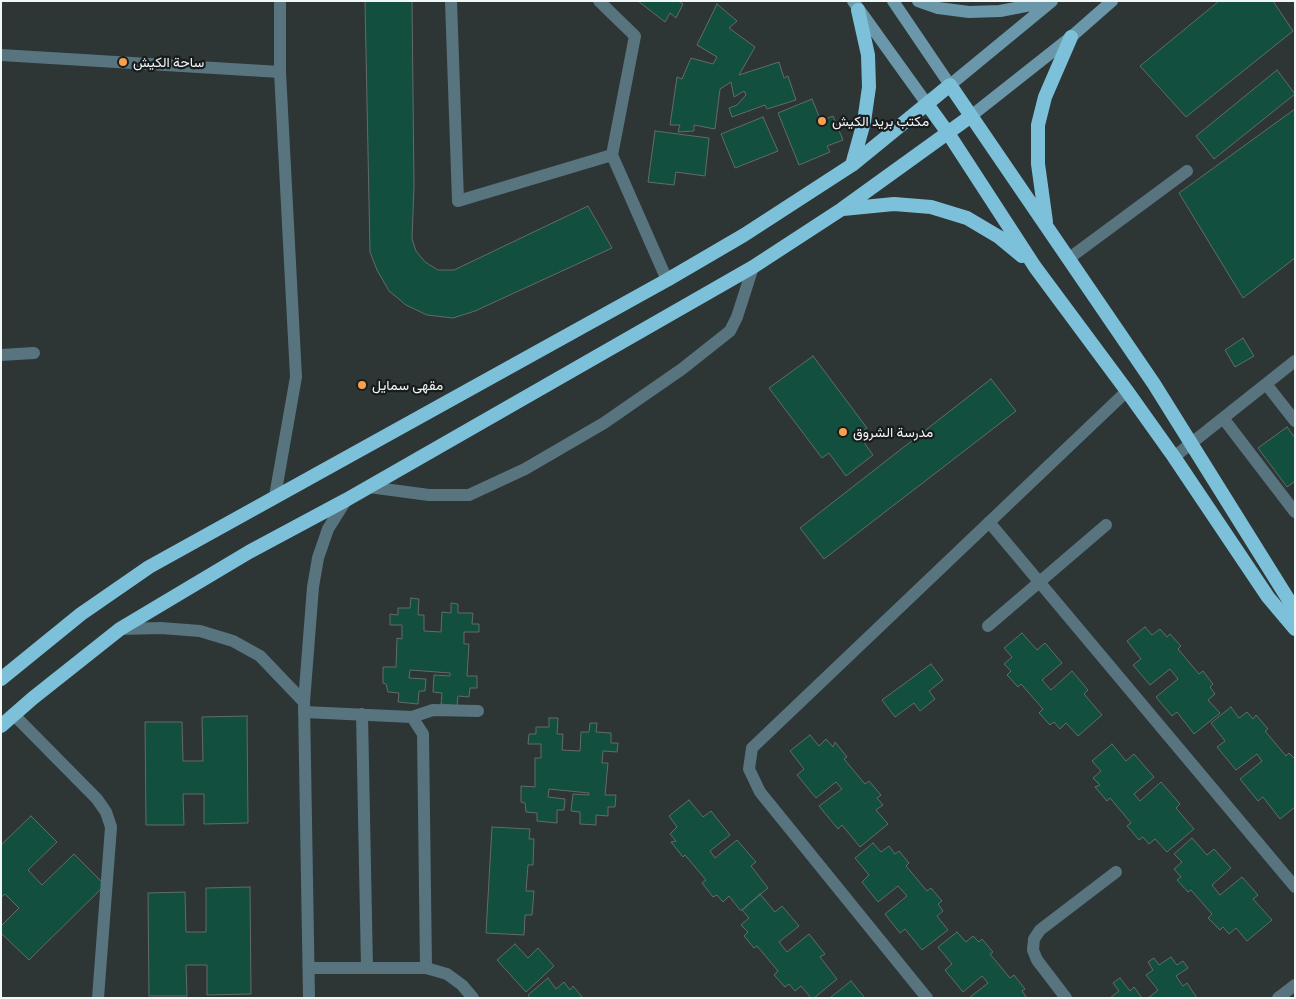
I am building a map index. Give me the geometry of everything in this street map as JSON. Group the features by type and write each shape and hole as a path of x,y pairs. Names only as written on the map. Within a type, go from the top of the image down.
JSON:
{"highway":[{"path":"852,165 864,122 869,87 868,55 856,5"},
{"path":"1046,228 1039,182 1038,125 1046,97 1071,37"},
{"path":"1,679 81,614 149,567 667,280 744,235 852,165 950,85 1154,384 1295,610"},
{"path":"926,104 948,133 1035,267 1127,390 1268,597 1295,630"},
{"path":"1,726 120,629 249,552 346,500 753,267 842,210 971,116"},
{"path":"842,210 894,204 931,207 967,218 999,237 1035,267"}],"main road":[{"path":"893,1 950,85 1052,1"},
{"path":"918,1 938,8 969,12 1000,11 1042,1"},
{"path":"971,116 1071,37 1112,1"},
{"path":"856,5 926,104"}],"street":[{"path":"275,496 296,377 280,72 280,1"},
{"path":"451,1 458,200 612,156"},
{"path":"599,1 635,36 612,156 667,280"},
{"path":"1,55 280,72"},
{"path":"1068,259 1187,171"},
{"path":"368,487 429,495 470,495 525,470 604,423 682,369 730,331 737,317 753,267"},
{"path":"1,355 34,353"},
{"path":"1174,457 1295,361"},
{"path":"1266,384 1295,421"},
{"path":"927,998 760,792 749,770 752,748 1127,390"},
{"path":"1223,418 1295,512"},
{"path":"309,998 304,707 313,587 318,558 328,529 346,500"},
{"path":"989,522 1295,887"},
{"path":"988,626 1106,524"},
{"path":"120,629 160,628 200,631 233,641 260,656 304,707 362,714 412,717 433,710 478,711"},
{"path":"362,714 367,968"},
{"path":"14,715 97,799 106,812 111,827 98,998"},
{"path":"412,717 422,734 426,968"},
{"path":"1066,998 1037,960 1033,950 1034,939 1040,930 1116,872"},
{"path":"309,968 426,968 447,974 462,984 473,998"},
{"path":"1278,998 1294,988"}],"building":[{"path":"365,1 412,1 414,186 412,239 416,251 425,262 438,270 454,270 588,206 612,248 475,311 453,318 427,315 406,305 389,291 377,270 370,252"},
{"path":"638,1 678,1 683,4 676,18 670,13 665,22"},
{"path":"1219,1 1273,1 1293,31 1186,117 1140,66"},
{"path":"717,4 737,21 729,28 755,47 739,75 779,62 784,78 788,76 796,100 767,109 765,105 732,117 729,108 737,105 746,95 744,91 734,97 731,82 720,89 715,129 694,125 694,131 678,132 680,125 670,125 677,77 682,79 691,58 713,64 717,57 697,45"},
{"path":"1277,70 1295,94 1214,159 1196,136"},
{"path":"812,99 821,121 833,116 843,140 827,146 830,152 799,165 778,113"},
{"path":"1295,109 1295,258 1243,298 1179,193"},
{"path":"763,117 778,151 735,168 721,134"},
{"path":"655,131 709,138 705,176 676,172 674,185 648,182"},
{"path":"1243,338 1254,356 1235,367 1225,350"},
{"path":"813,356 867,428 858,434 873,455 846,476 829,453 822,458 769,388"},
{"path":"991,379 1016,411 824,559 800,528"},
{"path":"1287,427 1295,438 1295,481 1287,487 1258,448"},
{"path":"411,598 419,599 418,615 424,615 424,631 441,632 442,612 451,613 451,603 458,604 458,613 473,613 472,624 479,624 479,632 464,632 464,644 469,644 467,676 477,676 477,688 470,688 469,697 458,696 457,706 441,704 442,693 433,692 434,675 450,676 450,673 410,670 409,678 426,679 425,691 419,691 418,704 398,702 399,693 388,692 386,684 383,683 383,667 396,667 397,638 402,639 402,625 390,625 390,614 398,615 398,608 410,608"},
{"path":"1145,627 1152,635 1160,629 1167,637 1170,634 1181,646 1178,649 1199,674 1203,671 1213,684 1210,687 1215,694 1208,700 1220,713 1194,734 1177,712 1172,716 1156,697 1178,679 1170,669 1150,685 1133,665 1141,659 1127,641"},
{"path":"1022,633 1037,650 1045,643 1062,663 1042,680 1051,690 1072,671 1088,690 1084,694 1102,715 1078,736 1066,723 1060,729 1054,722 1050,725 1039,713 1043,709 1021,684 1018,687 1007,675 1011,671 1004,664 1012,657 1004,648"},
{"path":"931,664 943,680 929,691 935,699 920,711 914,703 895,717 882,700"},
{"path":"1231,707 1239,718 1247,712 1253,719 1256,715 1268,729 1265,731 1286,756 1289,753 1295,759 1295,807 1280,819 1263,797 1258,801 1240,779 1262,761 1257,754 1236,770 1217,747 1225,741 1211,723"},
{"path":"247,716 248,823 204,824 204,794 183,794 184,825 146,825 145,722 182,722 183,761 203,761 202,717"},
{"path":"549,718 558,718 557,734 563,734 562,750 580,751 581,732 589,732 590,723 597,723 596,732 611,733 611,743 618,743 617,752 603,751 602,763 608,763 605,795 616,795 615,807 608,807 608,816 596,815 596,825 580,824 580,812 571,811 573,794 589,795 589,793 549,789 548,797 565,799 564,810 557,810 557,823 537,821 537,813 526,812 525,803 521,802 521,786 535,787 535,758 541,758 541,744 528,744 529,734 536,734 536,727 549,727"},
{"path":"810,735 819,746 826,739 833,747 835,742 847,757 844,759 865,784 869,781 881,795 877,798 883,805 876,810 888,824 860,847 842,825 838,829 819,806 842,789 836,782 816,798 797,775 804,769 790,751"},
{"path":"1112,744 1126,761 1134,754 1154,777 1134,794 1140,801 1161,782 1180,804 1176,808 1194,829 1167,852 1155,839 1149,844 1143,837 1139,840 1127,826 1131,823 1110,798 1107,801 1095,787 1100,785 1093,778 1101,771 1092,761"},
{"path":"689,800 703,817 711,811 730,835 710,851 715,858 737,840 756,862 751,866 768,888 742,910 729,896 723,902 717,895 713,897 702,883 706,880 671,842 676,841 670,834 677,827 669,816"},
{"path":"31,816 57,842 28,870 42,885 74,854 105,885 29,960 1,933 1,926 19,908 5,894 1,897 1,845"},
{"path":"492,827 530,829 529,839 534,839 533,865 528,865 526,891 534,891 532,915 525,915 524,935 486,933"},
{"path":"1192,838 1207,855 1214,849 1231,868 1212,885 1220,895 1242,877 1258,895 1253,899 1272,920 1247,941 1236,928 1229,934 1223,927 1220,930 1208,918 1212,914 1191,890 1188,892 1177,880 1181,877 1174,869 1182,862 1174,854"},
{"path":"873,843 881,852 889,846 895,854 899,851 909,863 906,866 927,891 931,888 942,901 938,904 943,911 937,916 948,930 922,950 905,929 900,933 885,914 907,896 898,886 878,902 862,882 869,875 855,858"},
{"path":"250,887 251,994 207,995 207,965 186,965 187,996 149,996 148,893 185,892 186,932 206,932 206,888"},
{"path":"760,894 775,912 782,906 799,926 779,942 787,952 809,934 825,954 820,957 837,979 814,998 811,998 801,986 795,991 789,984 785,987 774,975 778,971 757,946 754,948 744,936 748,932 741,925 749,918 742,910"},
{"path":"957,932 966,942 973,936 979,942 982,939 993,952 990,954 1010,978 1014,975 1025,989 1022,991 1027,998 969,998 988,983 982,976 963,992 945,970 952,964 938,947"},
{"path":"515,944 528,958 538,948 554,966 526,992 497,960"},
{"path":"1171,957 1177,965 1183,961 1188,968 1176,976 1183,986 1187,983 1197,998 1148,998 1158,990 1146,975 1153,970 1148,962 1154,958 1159,965"},
{"path":"548,978 556,989 564,982 570,990 573,986 583,998 530,998 528,995"},
{"path":"1120,978 1130,991 1134,987 1142,998 1110,998 1119,991 1113,983"},
{"path":"851,981 865,998 831,997"}],"place":[{"name":"ساحة الكيش","path":"123,62"},
{"name":"مكتب بريد الكيش","path":"822,121"},
{"name":"مقهى سمايل","path":"362,385"},
{"name":"مدرسة الشروق","path":"843,432"}]}
